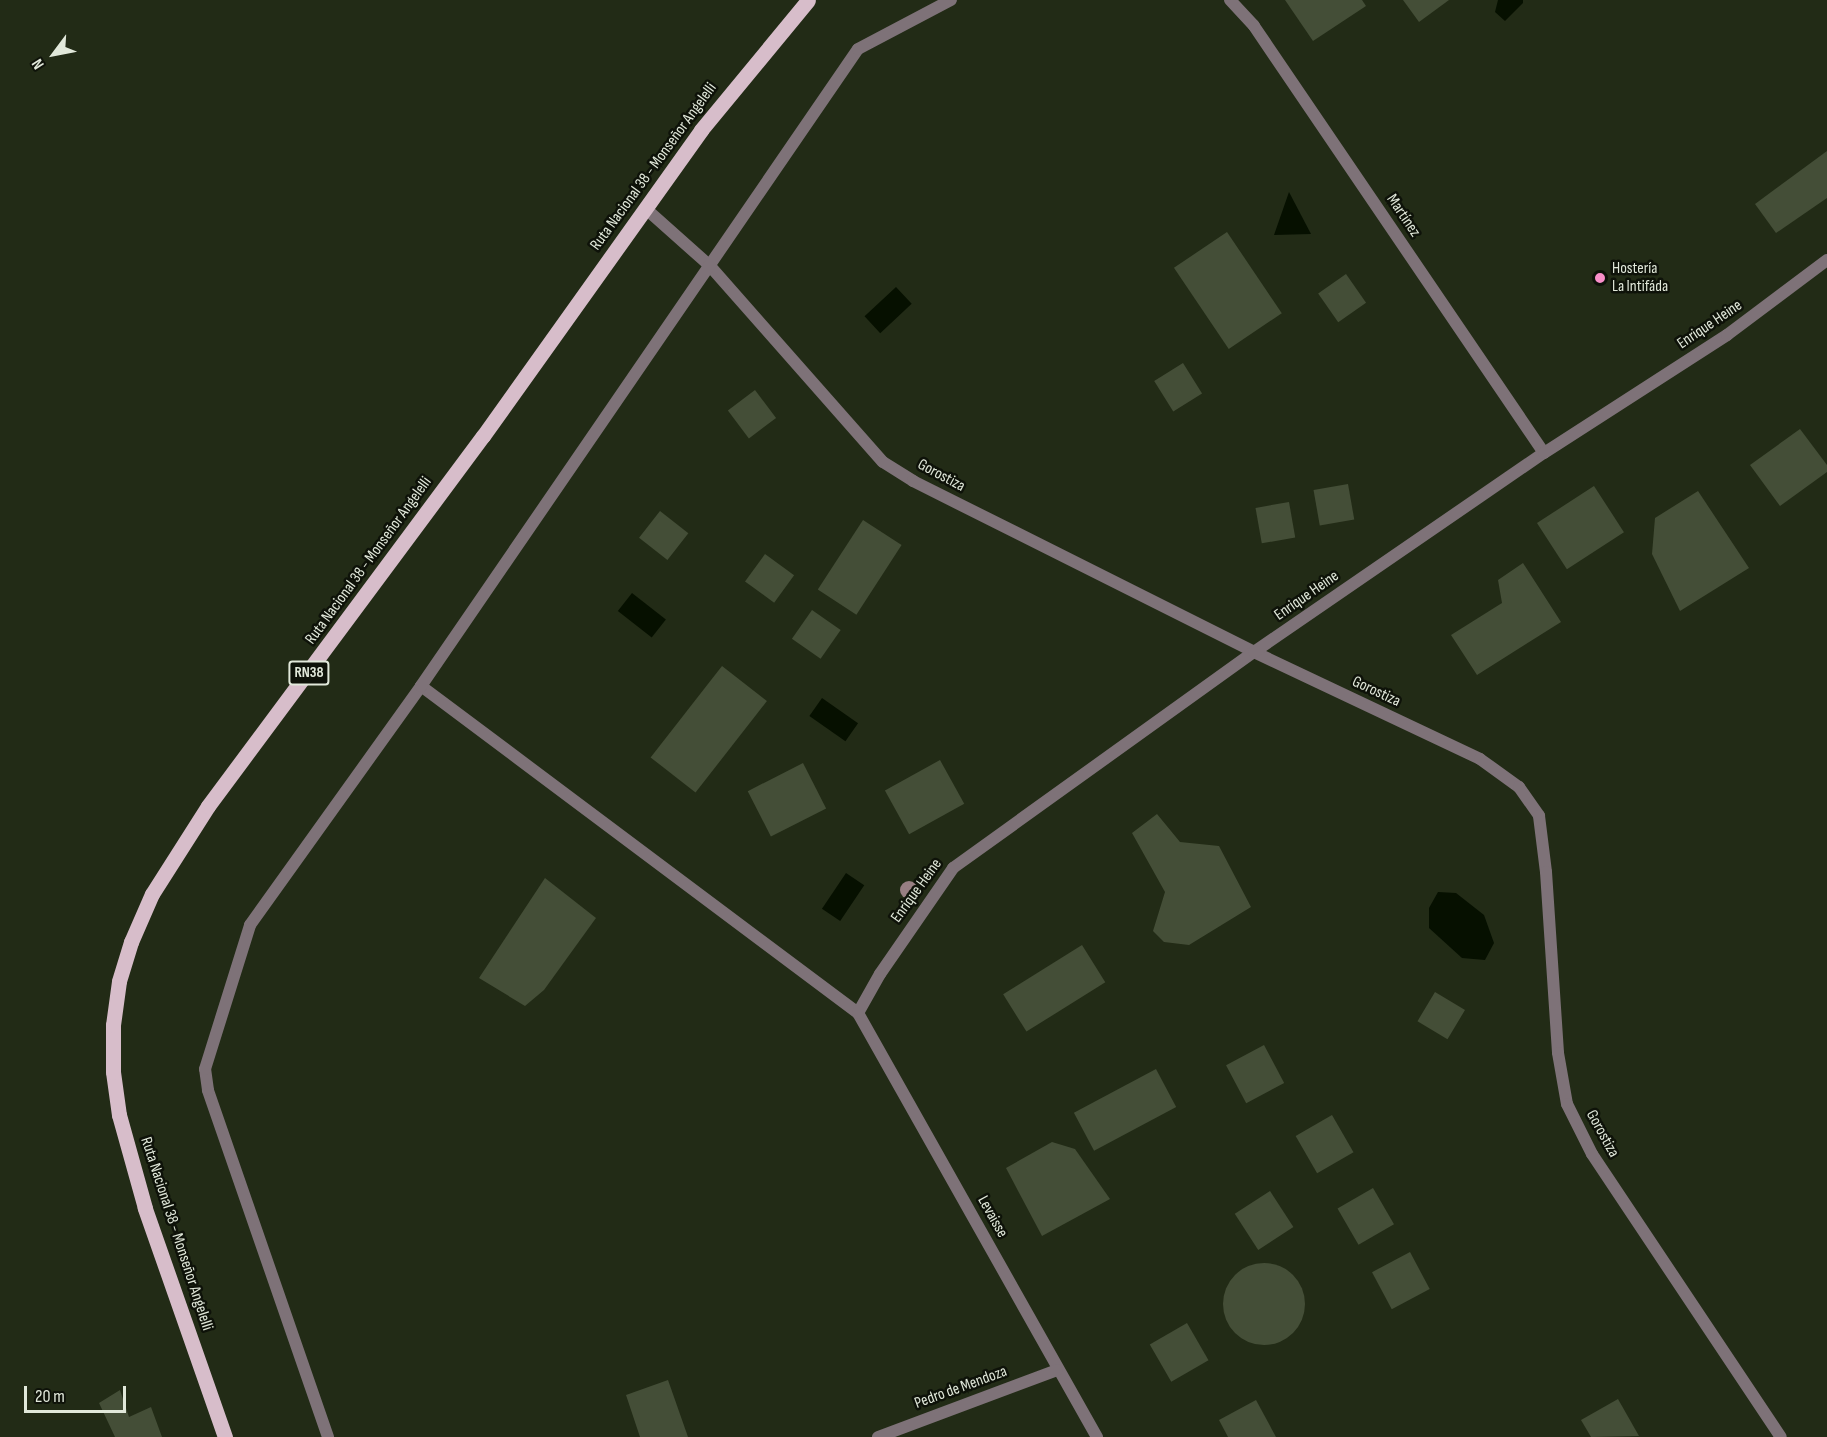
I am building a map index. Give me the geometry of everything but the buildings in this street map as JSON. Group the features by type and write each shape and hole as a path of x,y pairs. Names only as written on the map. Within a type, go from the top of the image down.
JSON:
{"main road":[{"name":"Ruta Nacional 38 - Monseñor Angelelli","path":"225,1437 145,1208 119,1115 113,1025 119,981 131,942 152,894 208,806 318,663 701,130 808,0"}],"street":[{"path":"328,1437 208,1090 205,1069 250,925 421,686 858,49 951,0"},
{"name":"Martínez","path":"1230,0 1254,26 1544,453"},
{"name":"Gorostiza","path":"645,208 710,266 883,462 913,481 1254,652 1480,759 1519,787 1539,816 1546,872 1558,1053 1567,1104 1592,1154 1781,1437"},
{"name":"Enrique Heine","path":"858,1013 880,974 953,868 1254,652 1544,453 1727,335 1827,260"},
{"name":"Levaisse","path":"421,686 858,1013 880,1046 1057,1370 1097,1437"},
{"name":"Pedro de Mendoza","path":"878,1437 1057,1370"}],"shaded area":[{"path":"1498,0 1523,0 1523,3 1505,21 1495,12"},
{"path":"1289,192 1311,234 1274,235"},
{"path":"896,287 912,304 880,333 865,316"},
{"path":"632,593 666,619 652,638 618,611"},
{"path":"822,698 858,723 845,741 809,716"},
{"path":"846,873 864,885 840,921 822,909"},
{"path":"1438,892 1456,893 1484,915 1494,943 1485,960 1462,958 1429,928 1429,908"}],"place":[{"name":"Hostería La Intifáda","path":"1600,278"}]}
